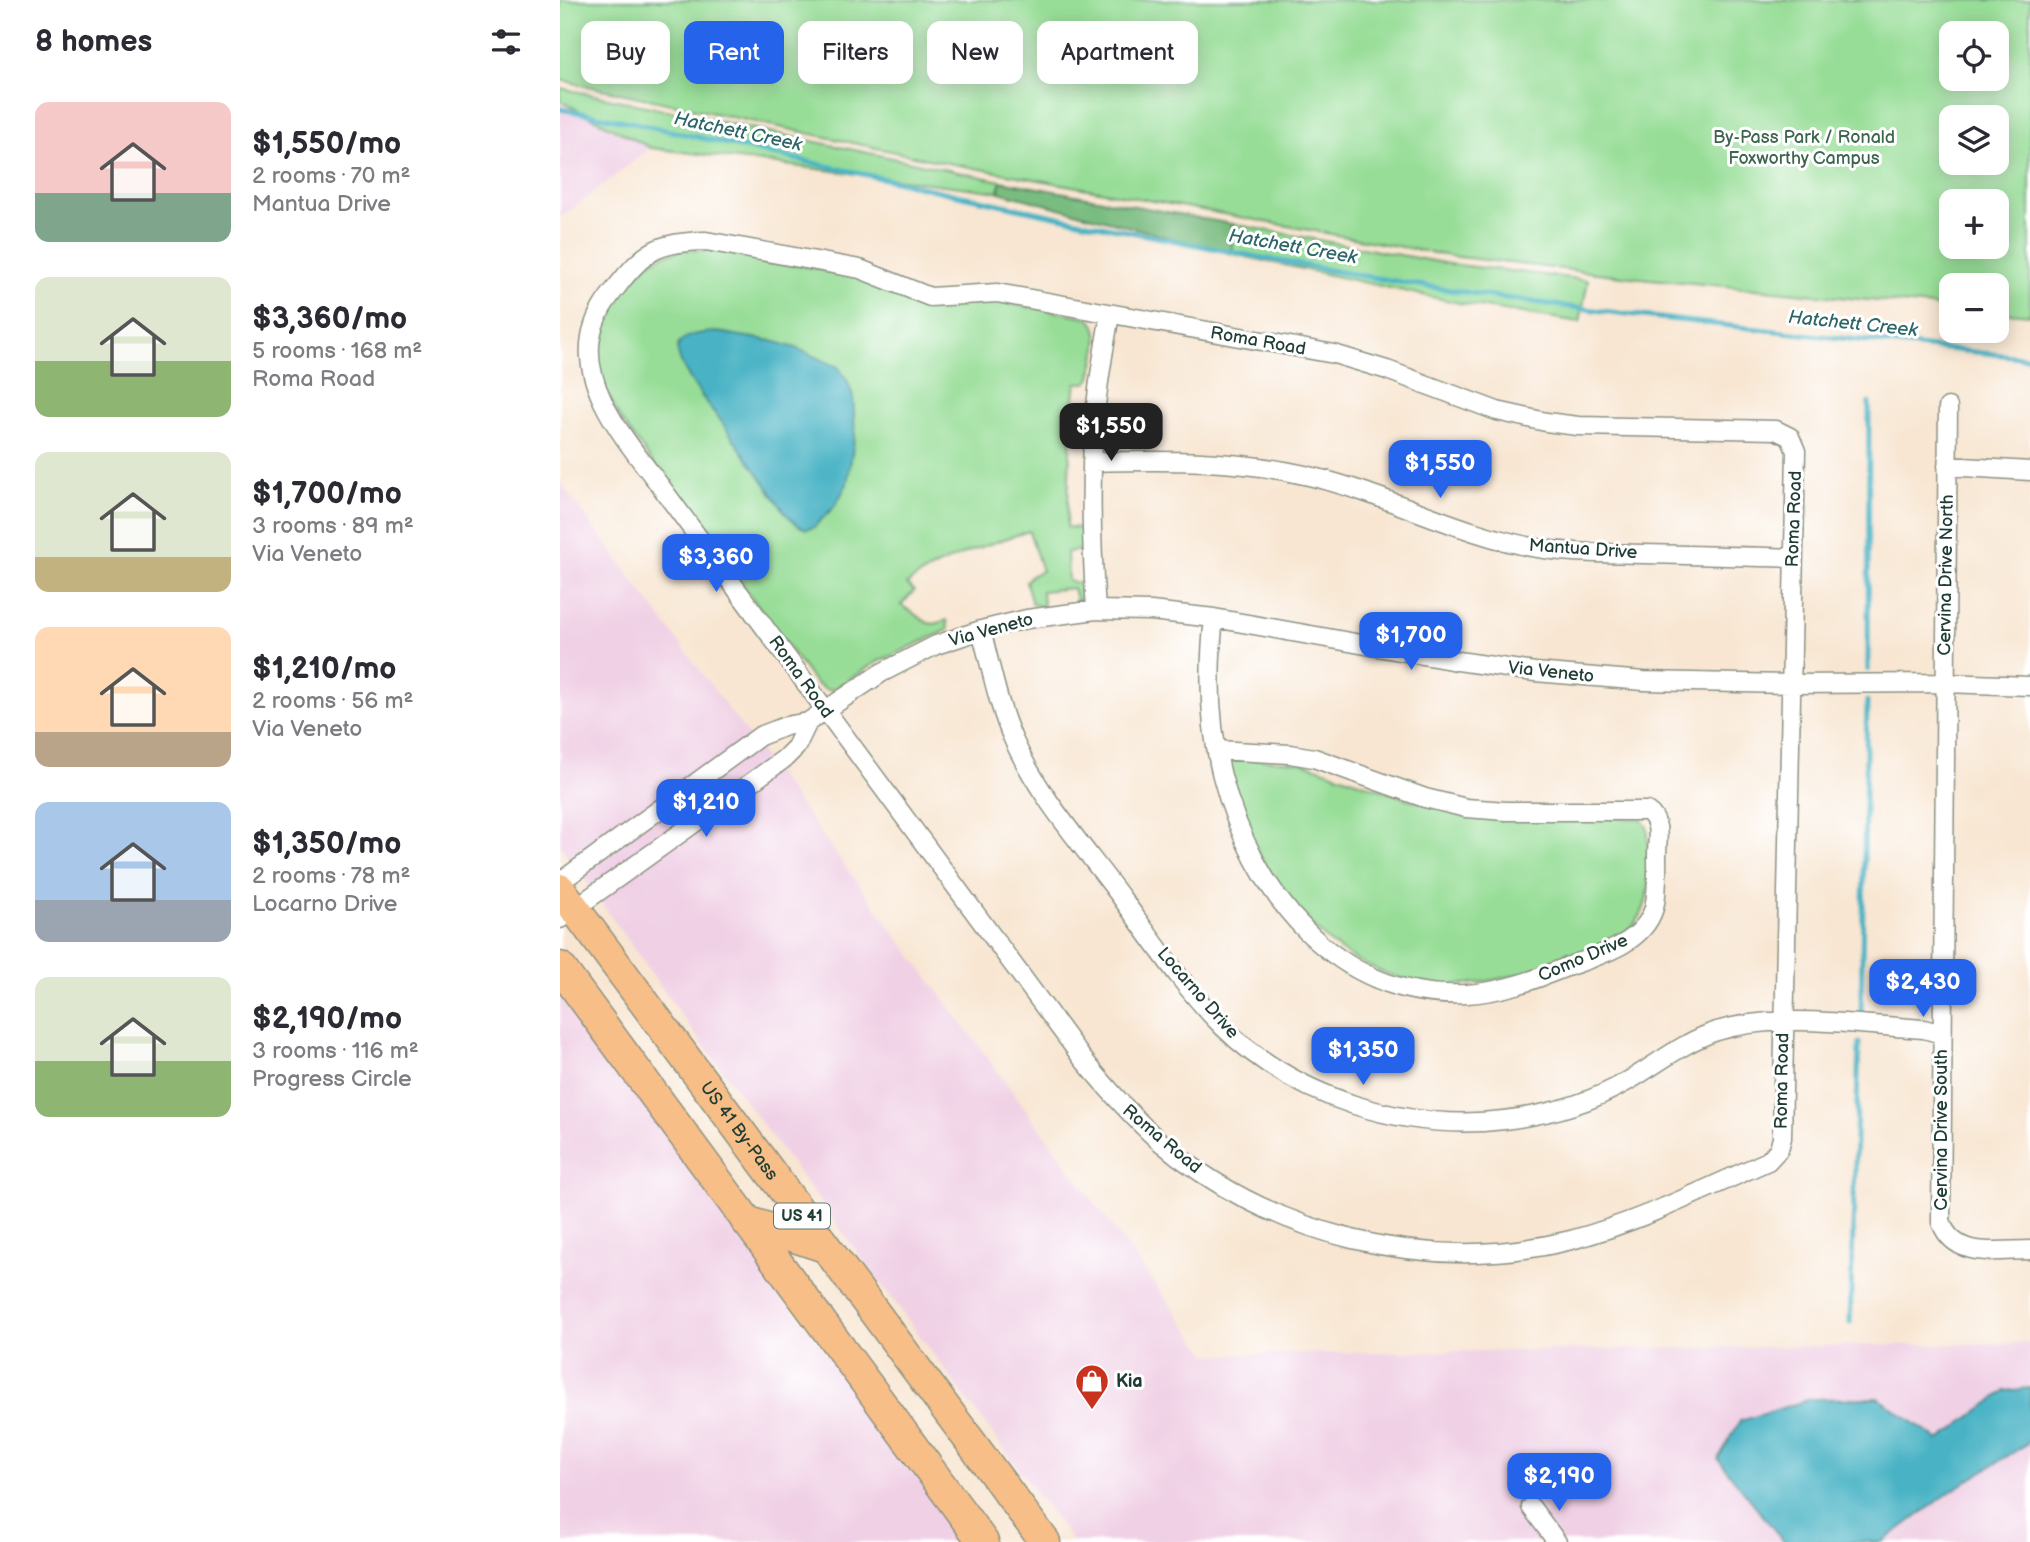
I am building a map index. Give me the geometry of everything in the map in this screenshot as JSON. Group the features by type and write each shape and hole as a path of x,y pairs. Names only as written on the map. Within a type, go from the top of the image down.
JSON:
{"main road":[{"name":"US 41 By-Pass","path":"565,906 825,1247 1045,1542"},
{"name":"US 41","path":"560,967 983,1542"},
{"path":"746,1221 825,1247"},
{"path":"883,1406 920,1433 1001,1542"}],"street":[{"name":"Roma Road","path":"706,241 860,269 930,297 997,293 1334,354 1387,370 1480,406 1546,422 1586,426 1783,432 1790,436 1796,451 1792,558 1782,1138 1779,1149 1768,1161 1676,1202 1600,1232 1567,1241 1481,1252 1440,1252 1356,1240 1310,1227 1262,1208 1213,1180 1159,1140 1118,1102 1082,1058 667,495 603,403 593,376 590,349 594,324 608,299 644,256 663,246 706,241"},
{"path":"1096,610 1092,553 1092,462 1097,397 1110,314"},
{"name":"Cervina Drive North","path":"1945,683 1948,407"},
{"name":"Mantua Drive","path":"1092,462 1198,461 1297,474 1357,490 1476,534 1539,548 1602,553 1792,558"},
{"path":"1947,466 2030,471"},
{"name":"Via Veneto","path":"560,882 760,736 779,728 808,722 870,680 936,645 1027,619 1096,610 1151,611 1214,618 1451,660 1535,672 1644,681 2030,686"},
{"name":"Como Drive","path":"1214,618 1211,698 1217,750 1221,774 1237,822 1262,872 1287,911 1309,935 1334,955 1381,980 1423,991 1447,994 1489,992 1547,975 1608,951 1640,931 1651,915 1657,882 1657,828 1655,817 1647,811 1506,811 1466,808 1411,794 1328,761 1290,754 1217,750"},
{"name":"Locarno Drive","path":"981,630 1007,724 1022,757 1043,792 1163,954 1223,1027 1275,1067 1311,1088 1394,1115 1455,1122 1504,1120 1560,1109 1598,1096 1690,1042 1737,1026 1783,1021 1924,1029 1942,1034"},
{"name":"Cervina Drive South","path":"1945,683 1941,1222 1945,1234 1961,1247 1974,1250 2030,1250"},
{"name":"Via Veneto","path":"565,906 784,759 796,747 808,722"},
{"path":"1531,1507 1557,1542"}],"shaded area":[{"path":"560,101 651,148 560,218"},
{"path":"560,482 1208,1355 2030,1343 2030,1388 2005,1391 1939,1440 1917,1426 1719,1459 1784,1542 1073,1542 682,1016 560,845"},
{"path":"560,992 644,1107 965,1542 560,1542"},
{"path":"2030,1442 2030,1542 1882,1542 1953,1490"}],"green space":[{"name":"By-Pass Park / Ronald Foxworthy Campus","path":"560,0 2030,0 2030,315 2009,313 2009,273 1939,273 1939,307 1640,278 1450,256 937,161 560,80"},
{"path":"560,88 1001,181 999,192 651,148 560,101"},
{"path":"1001,181 1232,224 1232,254 999,192"},
{"path":"1232,224 1449,264 1588,280 1580,322 1459,303 1232,254"},
{"path":"683,250 712,250 864,277 933,304 996,301 1087,317 1093,322 1097,345 1091,378 1087,383 1076,383 1072,414 1086,417 1087,426 1071,428 1067,527 1079,528 1083,532 1081,550 1067,552 1068,581 1085,584 1079,601 1076,600 1073,588 1042,591 1043,607 1032,604 1026,582 1030,576 1042,571 1029,531 949,560 907,584 914,591 901,605 928,623 947,620 948,630 879,661 833,689 827,690 815,683 619,417 599,373 596,345 611,307 641,270 664,255"},
{"path":"1234,758 1302,762 1413,801 1641,819 1648,833 1646,902 1637,921 1626,932 1612,940 1522,973 1465,984 1436,984 1408,980 1378,971 1348,955 1315,929 1272,875 1242,818 1227,762"}],"water":[{"path":"717,332 796,348 838,367 847,380 853,396 855,435 847,484 835,506 814,527 806,529 799,526 787,515 702,396 681,362 678,346 685,338"},
{"path":"2030,1388 2030,1442 1953,1490 1882,1542 1784,1542 1718,1459 1740,1421 1811,1399 1878,1398 1939,1440 2005,1391"}],"waterway":[{"name":"Hatchett Creek","path":"560,109 1088,223 1364,276 1613,312 2030,358"},
{"path":"1868,670 1869,403"},
{"path":"1861,1012 1867,701"},
{"path":"1850,1323 1859,1043"}],"place":[{"name":"Kia","path":"1092,1411"}]}
